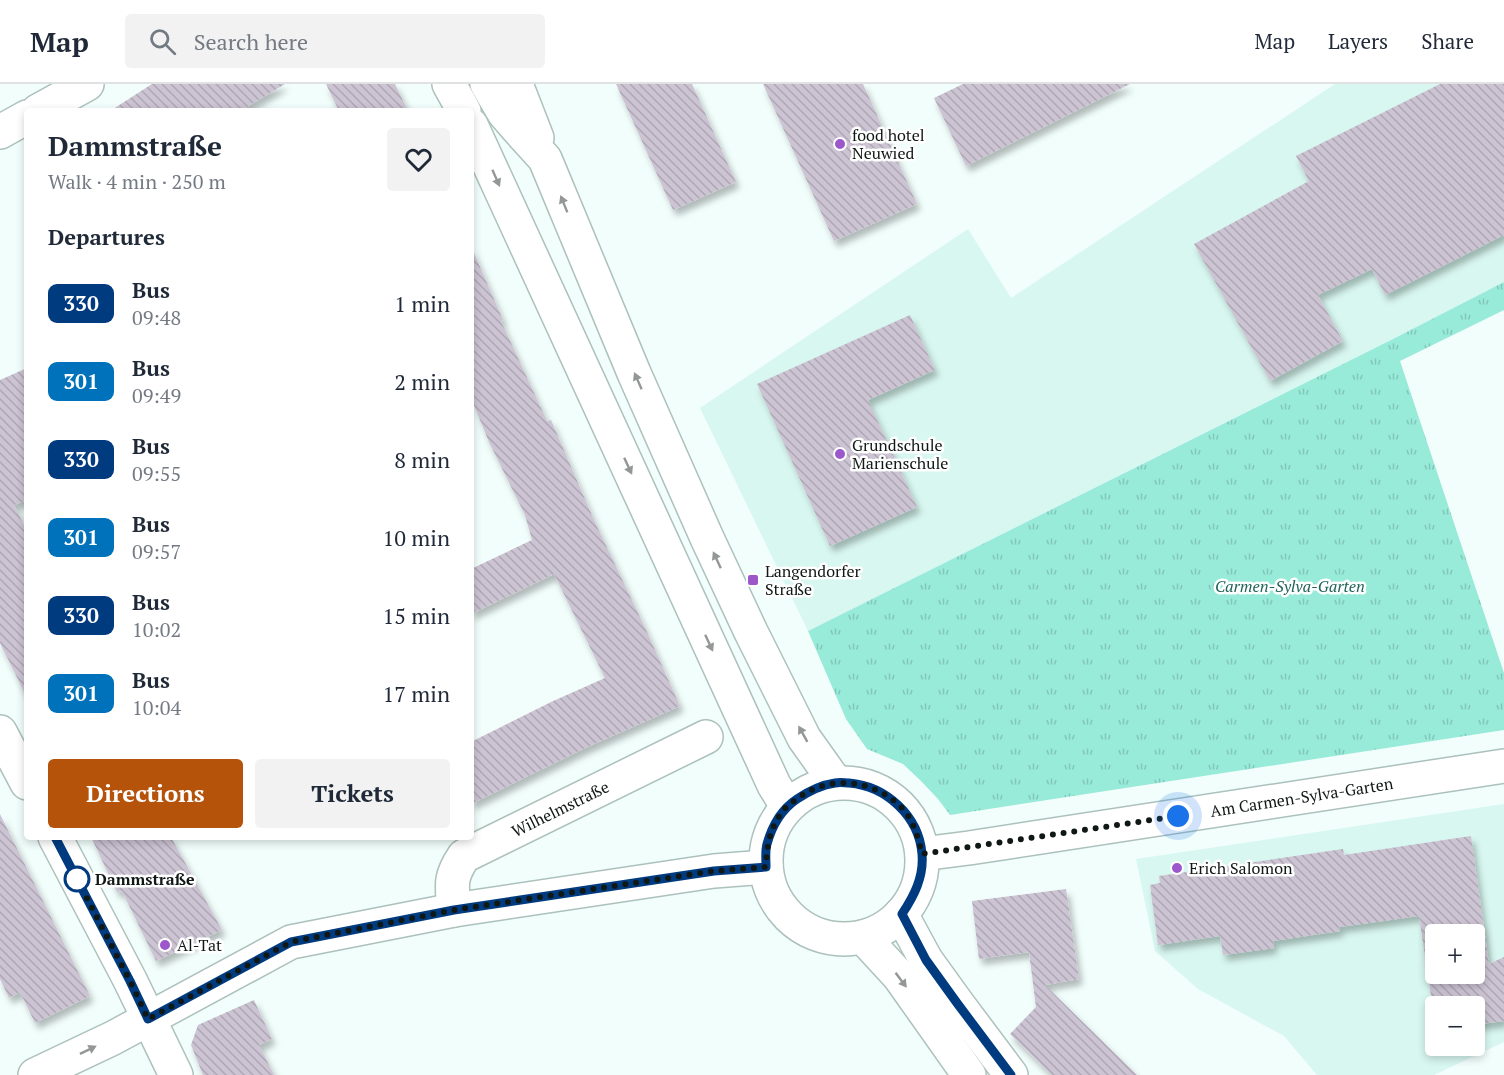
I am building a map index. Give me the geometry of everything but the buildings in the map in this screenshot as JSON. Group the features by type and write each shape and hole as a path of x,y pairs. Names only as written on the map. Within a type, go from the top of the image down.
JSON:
{"street":[{"path":"43,108 87,84"},
{"path":"449,84 462,108"},
{"path":"487,84 504,113 545,159"},
{"path":"516,84 634,373 707,538 804,738 836,783"},
{"path":"0,132 24,119"},
{"path":"474,132 774,785 787,806"},
{"path":"0,732 24,777"},
{"name":"Wilhelmstraße","path":"454,910 451,882 464,856 706,737"},
{"name":"Am Carmen-Sylva-Garten","path":"922,854 1504,766"},
{"path":"836,783 861,784 884,793 903,809 916,830 922,854 921,876 914,896 902,914 884,928 863,937 844,939 825,937 808,931 794,921 780,906 770,887 766,867 767,845 775,824 787,806 810,790 836,783"},
{"path":"57,840 176,1075"},
{"path":"35,1075 113,1038 291,942 454,910 714,871 766,867"},
{"path":"902,914 926,960 1011,1075"},
{"path":"863,937 898,976 969,1075"}],"shaded area":[{"path":"1335,84 1504,84 1504,282 808,631 700,408 968,229 1011,298"},
{"path":"1504,804 1504,1042 1485,1051 1485,996 1425,996 1425,1056 1474,1056 1434,1075 1317,1075 1284,1036 1198,989 1155,951 1136,859"}],"green space":[{"name":"Carmen-Sylva-Garten","path":"1504,282 1504,310 1400,361 1504,673 1504,730 950,815 938,799 903,764 867,749 846,719 808,631"}],"bus line":[{"name":"330","path":"57,840 148,1019 291,942 454,910 714,871 766,867 767,845 775,824 787,806 810,790 836,783 861,784 884,793 903,809 916,830 922,854 921,876 914,896 902,914 926,960 1011,1075"}],"place":[{"name":"food hotel Neuwied","path":"840,144"},
{"name":"Grundschule Marienschule","path":"840,454"},
{"name":"Langendorfer Straße","path":"753,580"},
{"name":"Erich Salomon","path":"1177,868"},
{"name":"Dammstraße","path":"77,879"},
{"name":"Al-Tat","path":"165,945"}],"route":[{"path":"77,879 148,1019 291,942 454,910 714,871 766,867 767,845 775,824 787,806 810,790 836,783 861,784 884,793 903,809 916,830 922,854 1178,816"}]}
